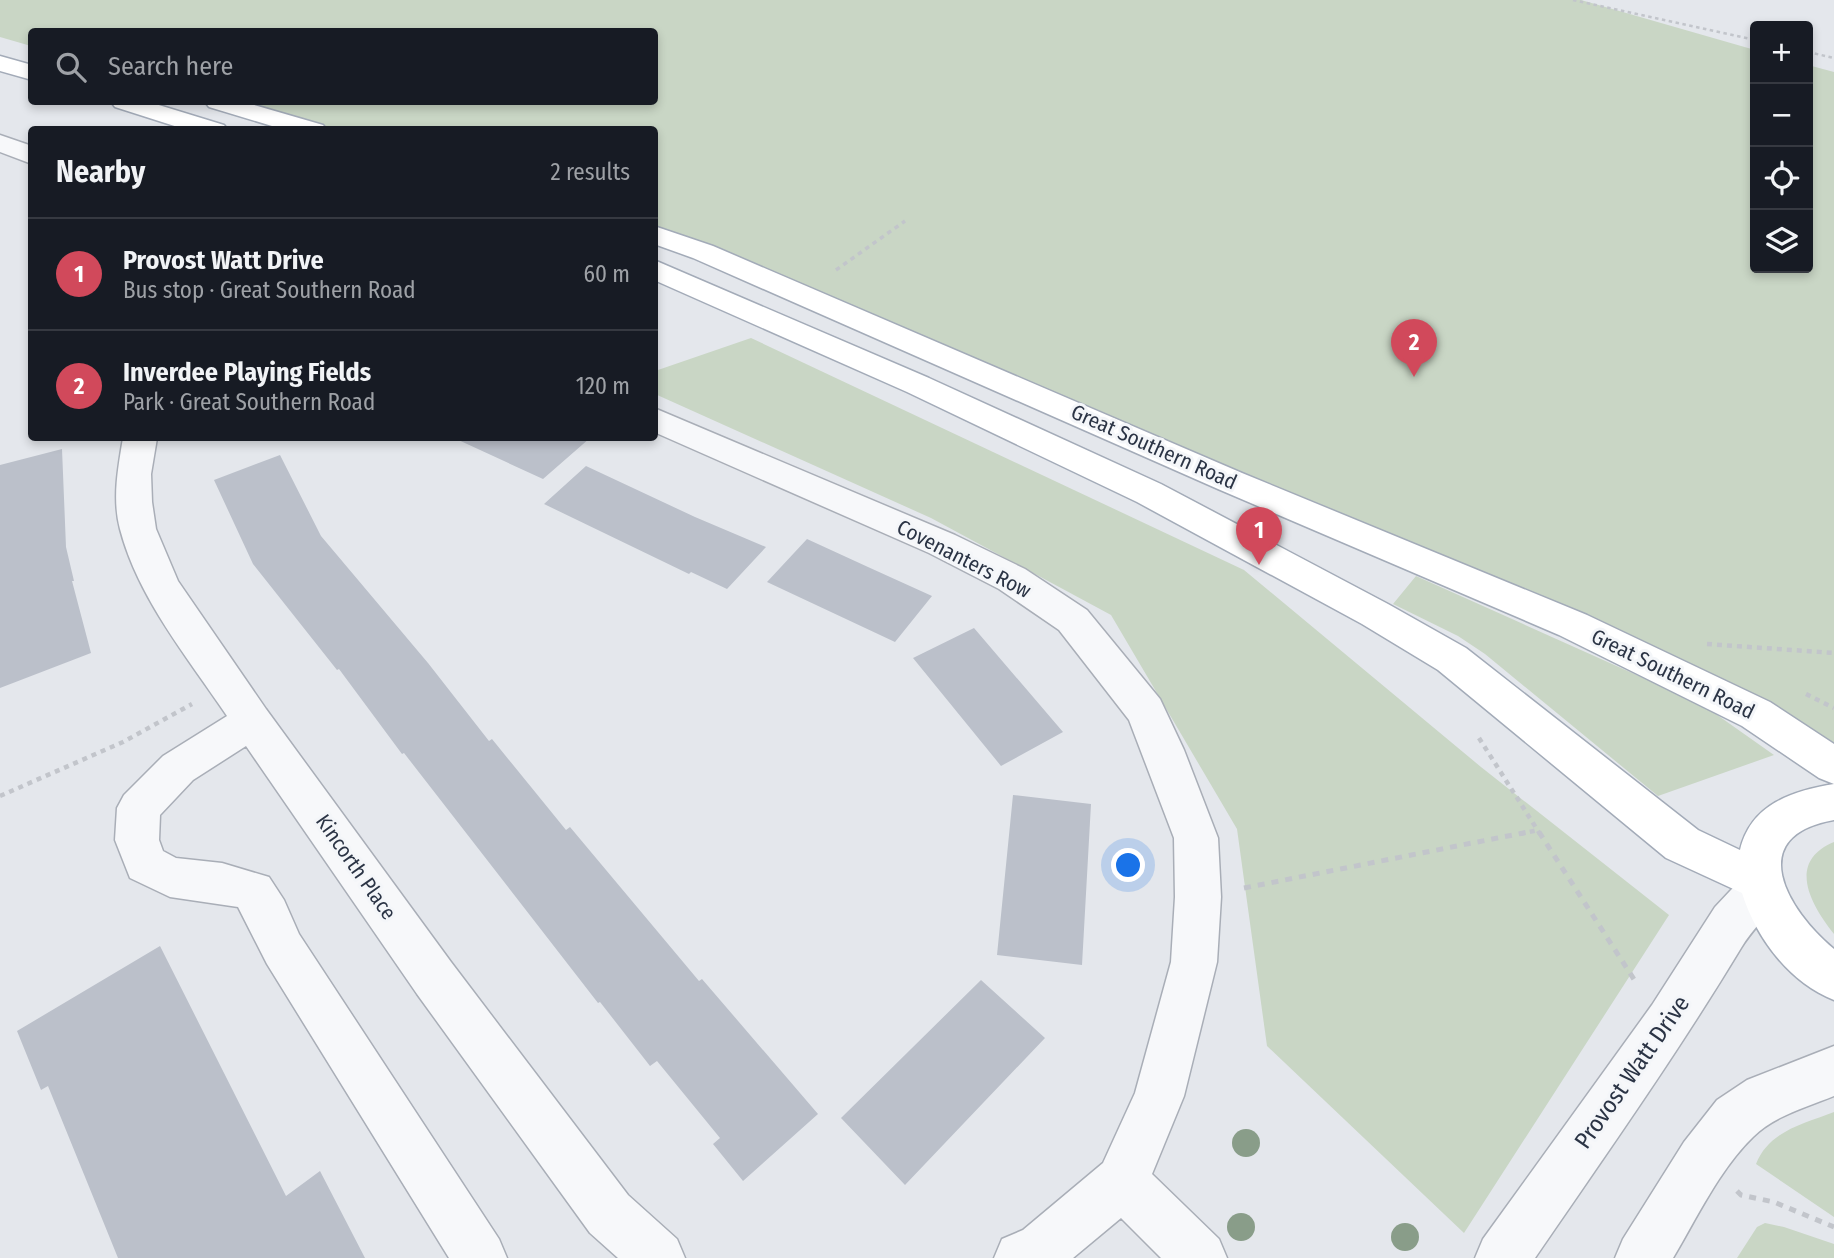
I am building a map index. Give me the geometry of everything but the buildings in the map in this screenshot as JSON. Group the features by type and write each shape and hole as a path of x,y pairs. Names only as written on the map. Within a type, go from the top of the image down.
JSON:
{"main road":[{"path":"0,64 28,72"},
{"path":"134,105 202,126"},
{"path":"228,105 300,126"},
{"name":"Great Southern Road","path":"658,236 1573,625 1756,714 1834,766"},
{"name":"Great Southern Road","path":"658,271 918,385 1149,493 1375,614 1452,659 1682,844 1762,885"},
{"path":"1834,802 1813,804 1791,811 1773,824 1763,842 1759,863 1762,885 1780,925 1812,961 1834,978"}],"street":[{"path":"0,144 28,154"},
{"name":"Covenanters Row","path":"658,421 942,544 1012,579 1073,620 1146,711 1196,838 1198,897 1194,962 1159,1096 1122,1182"},
{"name":"Kincorth Place","path":"140,441 134,474 138,529 161,586 434,978 609,1214 658,1258"},
{"path":"241,702 139,808 137,840 146,864 170,877 222,883 253,891 268,915 283,949 480,1258"},
{"name":"Provost Watt Drive","path":"1502,1258 1669,1021 1731,922 1762,885"},
{"path":"1642,1258 1702,1160 1735,1118 1765,1098 1834,1071"},
{"path":"1021,1258 1041,1250 1122,1182 1200,1258"}],"path":[{"path":"1573,0 1750,39"},
{"path":"1813,53 1834,58"},
{"path":"836,270 905,221"},
{"path":"1702,644 1834,653"},
{"path":"0,796 123,742 241,702"},
{"path":"1472,726 1637,984 1629,995"},
{"path":"1198,897 1538,830"},
{"path":"1702,1160 1741,1195 1774,1202 1834,1227"}],"green space":[{"path":"0,0 1581,0 1750,49 1750,273 1813,273 1813,66 1834,72 1834,778 1756,714 658,235 658,126 303,126 229,105 658,105 658,28 28,28 28,45 0,37"},
{"path":"751,338 1244,570 1481,767 1669,915 1464,1233 1267,1046 1237,829 1111,615 931,518 658,395 658,370"},
{"path":"1416,576 1679,694 1713,712 1774,755 1658,796 1485,654 1458,636 1393,604"},
{"path":"1834,842 1834,934 1811,897 1807,872 1819,851"},
{"path":"1834,1112 1834,1217 1756,1164 1769,1144 1778,1136"},
{"path":"1765,1223 1834,1244 1834,1258 1737,1258 1757,1227"}],"place":[{"name":"Inverdee Playing Fields","path":"1414,377"},
{"name":"Provost Watt Drive","path":"1259,565"}]}
